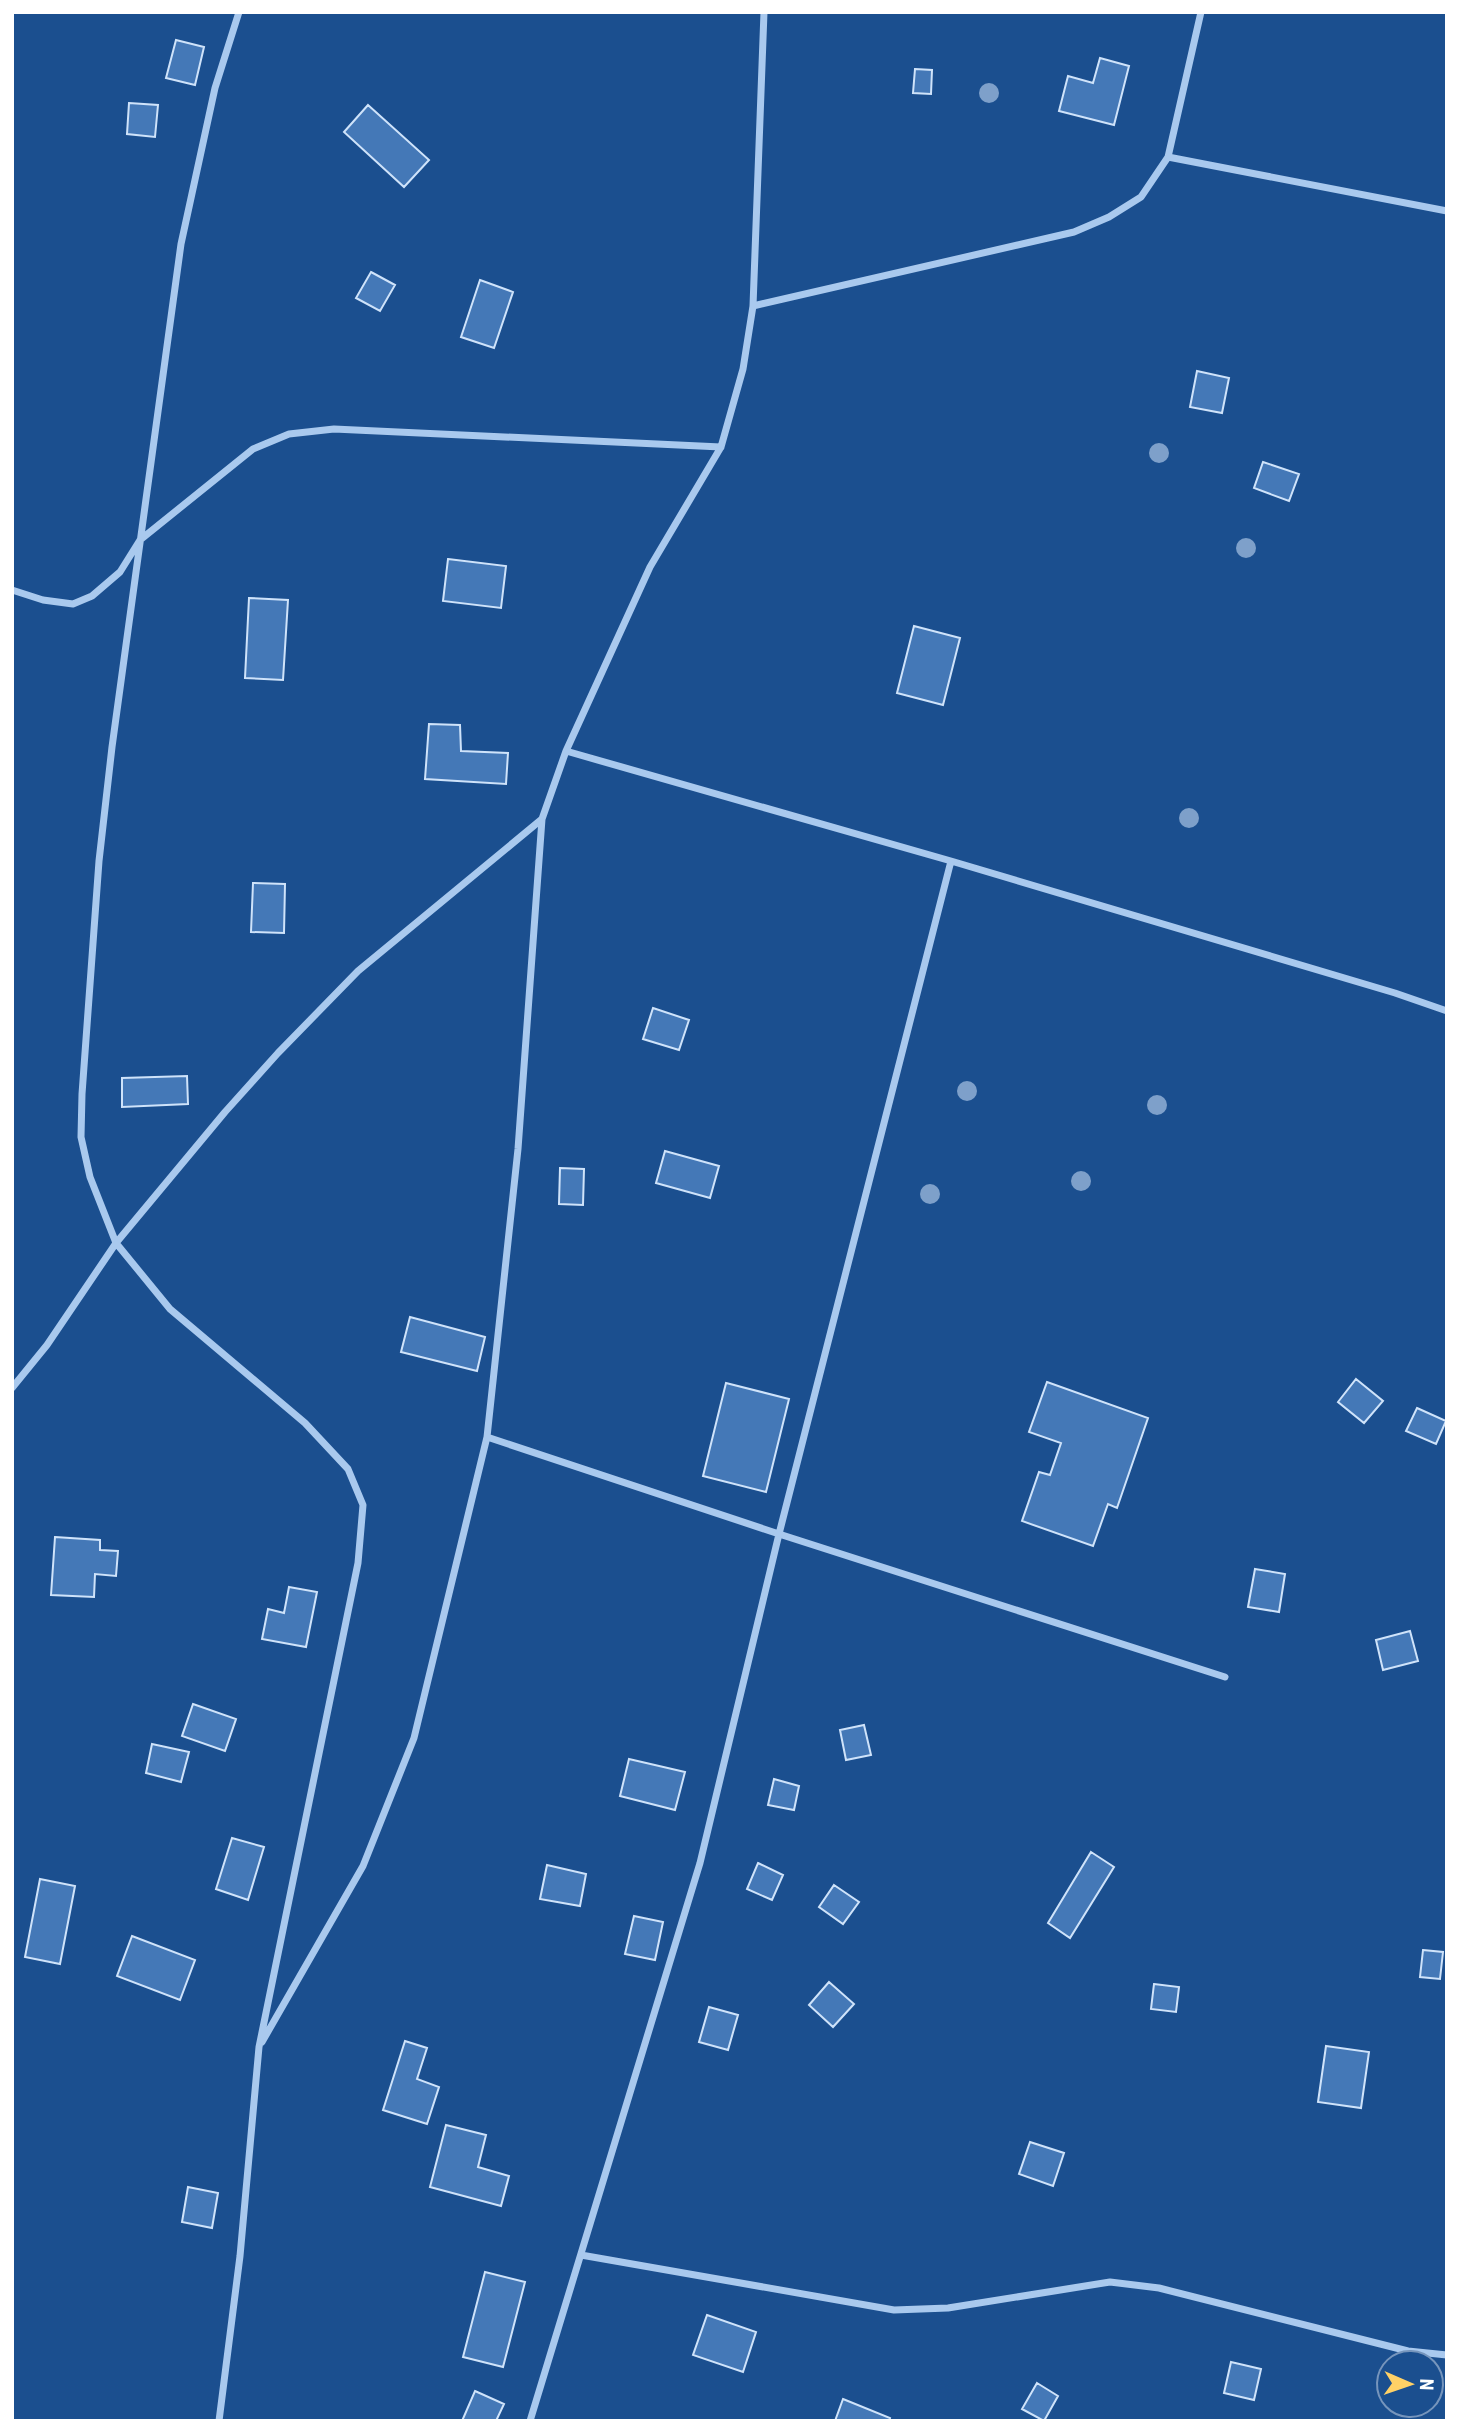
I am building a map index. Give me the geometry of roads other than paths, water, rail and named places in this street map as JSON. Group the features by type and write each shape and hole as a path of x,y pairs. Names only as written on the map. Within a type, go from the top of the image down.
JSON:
{"street":[{"path":"219,2421 240,2256 259,2047 358,1563 363,1505 348,1469 322,1441 296,1415 170,1309 116,1243 90,1177 81,1138 99,861 112,747 181,244 215,88 239,12"},
{"path":"259,2047 363,1866 414,1738 487,1437 518,1149 541,819 565,751 650,567 721,447 743,369 753,306 764,12"},
{"path":"753,306 1074,232 1109,217 1142,197 1168,157 1201,12"},
{"path":"1168,157 1447,211"},
{"path":"12,590 43,600 73,604 92,596 120,572 140,540 253,449 289,434 334,429 721,447"},
{"path":"565,751 951,861 1395,993 1447,1012"},
{"path":"12,1388 47,1345 116,1243 278,1053 358,971 541,819"},
{"path":"530,2421 700,1863 779,1534 951,861"},
{"path":"487,1437 779,1534 1225,1676"},
{"path":"581,2255 894,2310 948,2308 1111,2282 1159,2288 1408,2351 1447,2355"}]}
